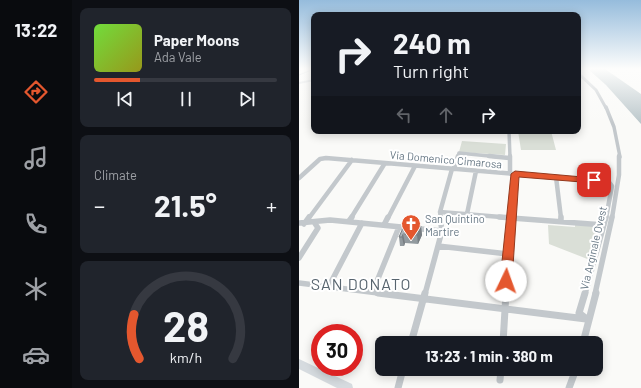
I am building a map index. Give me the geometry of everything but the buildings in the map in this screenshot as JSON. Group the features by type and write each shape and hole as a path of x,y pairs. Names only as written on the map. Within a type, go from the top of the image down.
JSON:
{"main road":[{"path":"299,364 348,388"}],"street":[{"name":"Via Arginale Ovest","path":"585,336 609,239 620,163 615,134 602,101 594,87"},
{"path":"509,134 510,173"},
{"path":"413,336 425,298 442,231 440,212 459,153 509,158"},
{"name":"Via Domenico Cimarosa","path":"299,178 320,159 326,158 611,183 612,186 604,225"},
{"path":"301,224 353,160"},
{"path":"349,221 385,163"},
{"path":"384,225 415,166"},
{"path":"466,214 476,171"},
{"path":"503,336 508,254 515,174"},
{"path":"556,177 561,221"},
{"path":"440,212 604,225 579,314 588,320"},
{"path":"301,224 325,220 349,221 442,231"},
{"path":"299,258 318,228 314,222"},
{"path":"329,286 362,223"},
{"path":"373,291 399,226"},
{"path":"438,246 508,254"},
{"path":"299,283 373,291 588,320"},
{"path":"397,388 401,376"},
{"path":"500,376 500,380"},
{"path":"569,388 573,376"}],"shaded area":[{"path":"608,87 631,87 641,94 641,124"},
{"path":"518,134 552,134 556,150 521,150"},
{"path":"462,141 506,144 505,155 459,152"},
{"path":"548,225 575,227 575,225 596,226 599,229 590,260 549,244"}],"place":[{"name":"San Quintino Martire","path":"411,241"}],"district":[{"name":"SAN DONATO","path":"361,283"}],"route":[{"path":"506,281 515,174 594,180"}]}
